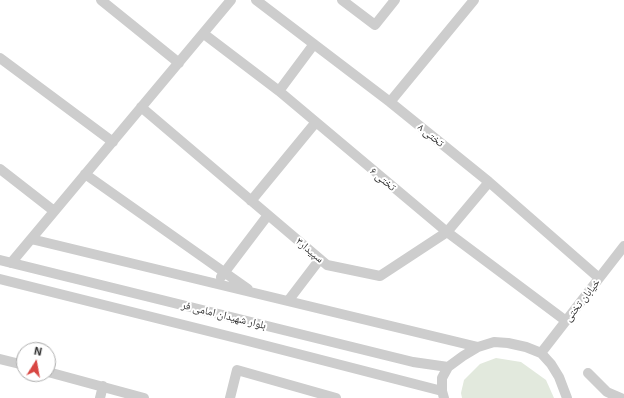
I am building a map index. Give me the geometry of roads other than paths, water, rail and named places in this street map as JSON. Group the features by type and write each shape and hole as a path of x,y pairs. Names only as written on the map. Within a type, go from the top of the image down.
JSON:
{"street":[{"path":"101,0 179,63"},
{"path":"12,262 232,0"},
{"name":"تختی ۸","path":"256,0 390,102 488,182 599,278"},
{"path":"342,0 375,25 396,0"},
{"path":"390,102 474,0"},
{"name":"تختی ۶","path":"204,34 279,91 447,232 566,320"},
{"path":"279,91 314,44"},
{"path":"0,58 113,142"},
{"name":"سپیدار۳","path":"141,107 327,265 380,276 447,232 488,182"},
{"path":"252,201 316,122"},
{"path":"0,169 54,211"},
{"path":"85,174 253,293"},
{"path":"216,284 268,215"},
{"path":"31,239 478,347"},
{"name":"خیابان تختی","path":"541,353 624,246"},
{"name":"بلوار شهیدان امامی فر","path":"0,260 413,362 448,367"},
{"path":"288,301 320,260"},
{"name":"بلوار شهیدان امامی فر","path":"0,279 289,351 443,394"},
{"path":"443,394 442,378 448,367 478,347 494,342 508,342 541,353 551,364 559,377 567,398"},
{"path":"0,359 16,364"},
{"path":"230,398 237,370 318,396 336,398"},
{"path":"588,373 607,392 621,398"},
{"path":"56,374 144,398"},
{"path":"100,398 103,386"}]}
